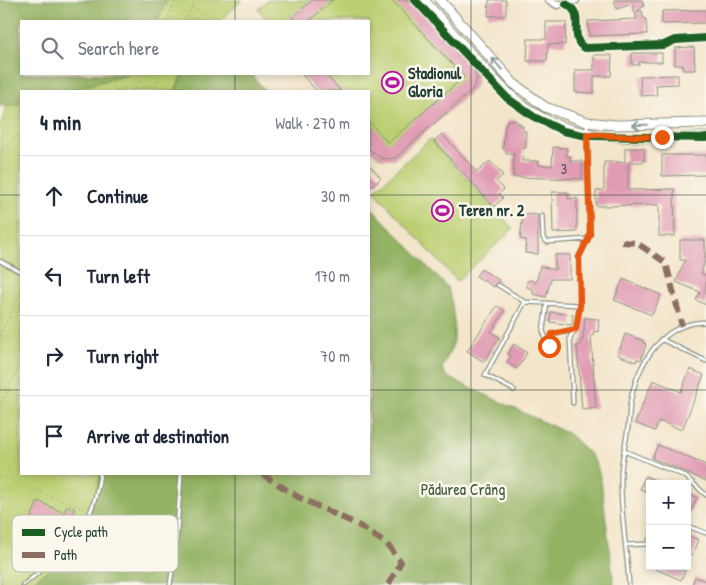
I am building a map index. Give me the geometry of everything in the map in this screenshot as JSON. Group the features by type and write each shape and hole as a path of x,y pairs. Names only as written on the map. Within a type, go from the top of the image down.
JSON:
{"main road":[{"path":"424,0 506,92 516,101 552,123 587,134 662,137 706,136"},
{"path":"440,0 513,83 545,107 587,122 615,125 706,123"},
{"path":"662,124 662,137"}],"street":[{"path":"549,0 557,5 576,0"},
{"path":"566,4 571,6 576,12 577,40 585,48 664,45 675,40 706,38"}],"lane":[{"path":"570,337 576,329 580,305 579,257 590,235 587,122"},
{"path":"542,216 543,238 547,242 588,239"},
{"path":"0,262 20,272"},
{"path":"498,285 525,302 580,305"},
{"path":"514,390 485,374 525,302"},
{"path":"547,303 543,331 549,346 552,334"},
{"path":"629,585 622,516 621,474 630,403 636,383 650,353 661,340 682,326 706,322"},
{"path":"543,331 552,334 576,329"},
{"path":"566,331 570,337 573,403"},
{"path":"661,340 706,361"},
{"path":"624,451 685,476 706,495"},
{"path":"89,515 98,492 100,475"},
{"path":"178,516 181,475"},
{"path":"691,527 706,533"},
{"path":"626,544 646,544"},
{"path":"23,585 39,572"},
{"path":"170,585 172,572"}],"path":[{"path":"17,0 27,20"},
{"path":"166,20 176,0"},
{"path":"186,20 195,0"},
{"path":"176,20 182,7"},
{"path":"192,7 216,20"},
{"path":"80,75 92,90"},
{"path":"134,90 142,75"},
{"path":"145,88 151,75"},
{"path":"138,82 145,88 154,90 161,75"},
{"path":"118,90 138,82"},
{"path":"0,153 20,133"},
{"path":"0,336 20,295"},
{"path":"0,407 20,363"},
{"path":"0,387 20,396"},
{"path":"0,490 20,445"},
{"path":"0,476 91,512"}],"green space":[{"path":"0,0 167,0 157,20 20,20 20,75 127,75 70,90 20,90 20,103 0,106"},
{"path":"167,0 242,0 221,20 157,20"},
{"path":"268,0 309,0 286,20 267,20 258,9"},
{"name":"Stadionul Gloria","path":"312,0 411,0 474,69 476,75 475,85 472,90 395,158 381,158 370,150 370,90 316,90 302,75 370,75 370,20 290,20"},
{"path":"127,75 182,75 175,90 70,90"},
{"path":"182,75 252,75 264,90 175,90"},
{"path":"20,103 20,475 101,475 98,492 90,515 12,515 12,572 45,572 29,585 0,585 0,127 7,106"},
{"name":"Teren nr. 2","path":"430,139 513,229 457,281 374,191"},
{"name":"Pădurea Crâng","path":"370,206 447,287 452,307 454,337 442,369 447,377 569,434 590,454 597,466 601,480 614,585 29,585 45,572 178,572 178,515 89,515 101,475 370,475"}],"building":[{"path":"312,0 333,0 310,20 290,20"},
{"path":"392,0 411,0 474,69 477,79 472,90 395,158 381,158 370,150 370,122 388,143 464,77"},
{"path":"489,0 506,0 506,16 488,16"},
{"path":"614,0 642,0 644,6 637,11 642,11 644,19 646,19 647,34 589,36 588,21 637,19 632,4 617,9"},
{"path":"706,10 706,23 662,24 662,11"},
{"path":"546,22 566,22 565,45 548,44 547,61 527,61 528,39 546,39"},
{"path":"694,47 695,70 683,70 683,65 675,65 675,48"},
{"path":"632,53 662,53 662,62 639,62 639,65 632,65"},
{"path":"594,55 612,55 611,76 594,76 594,93 575,92 575,70 594,70"},
{"path":"302,75 326,75 340,90 316,90"},
{"path":"678,75 678,84 656,85 657,95 641,96 640,76"},
{"path":"507,120 516,120 516,123 520,123 520,126 523,126 523,131 526,131 526,148 523,148 522,161 539,161 539,165 552,166 553,147 567,148 566,156 570,156 570,161 582,161 582,179 513,177 514,154 506,154 506,150 503,149"},
{"path":"442,134 477,172 490,161 503,175 496,181 504,189 499,194 503,198 494,207 434,141"},
{"path":"625,148 644,148 644,162 628,162 628,190 674,189 675,236 659,236 659,205 596,206 596,191 604,190 604,162 625,162"},
{"path":"662,155 706,155 706,175 662,176"},
{"path":"370,166 381,178 370,188"},
{"path":"552,192 568,192 568,199 577,198 577,232 553,233"},
{"path":"523,214 538,215 538,254 525,253 526,240 520,239"},
{"path":"680,240 705,240 705,260 701,274 706,275 706,305 696,300 700,292 676,282 685,260 680,260"},
{"path":"555,255 570,255 570,279 551,279 546,297 533,294 534,290 527,287 527,281 530,280 536,283 540,266 555,270"},
{"path":"481,269 499,280 494,287 476,276"},
{"path":"623,279 661,295 652,315 614,300"},
{"path":"497,306 505,311 491,332 500,337 484,362 467,351"},
{"path":"551,312 573,315 572,325 550,322"},
{"path":"585,318 599,319 598,332 594,331 593,336 591,336 596,408 582,410 577,345 581,345 581,340 583,340"},
{"path":"625,334 644,341 643,343 646,344 641,360 637,359 636,362 618,355"},
{"path":"514,344 527,353 517,369 507,362 511,356 508,354"},
{"path":"690,369 704,375 682,430 659,421 655,431 635,423 653,380 681,392"},
{"path":"658,445 706,465 706,481 652,458"},
{"path":"645,476 654,480 646,480 646,491 640,489"},
{"path":"691,495 697,497 691,511"},
{"path":"38,501 64,513 67,506 75,509 72,515 32,515"},
{"path":"691,537 699,540 691,556"},
{"path":"658,570 683,570 685,571 681,580"},
{"path":"695,577 706,581 706,585 692,585"}],"marked path":[{"path":"622,242 637,243 666,263 682,326"},
{"path":"264,475 298,497 358,525 387,544 401,562 388,585"}],"cycle path":[{"path":"415,0 507,98 534,117 563,131 587,136 706,138"},
{"path":"566,4 572,8 575,14 577,39 585,48 664,45 675,40 706,38"}],"place":[{"name":"Stadionul Gloria","path":"392,82"},
{"name":"Teren nr. 2","path":"443,210"}],"route":[{"path":"549,346 552,334 576,329 580,305 579,257 590,235 587,134 662,137"}]}
